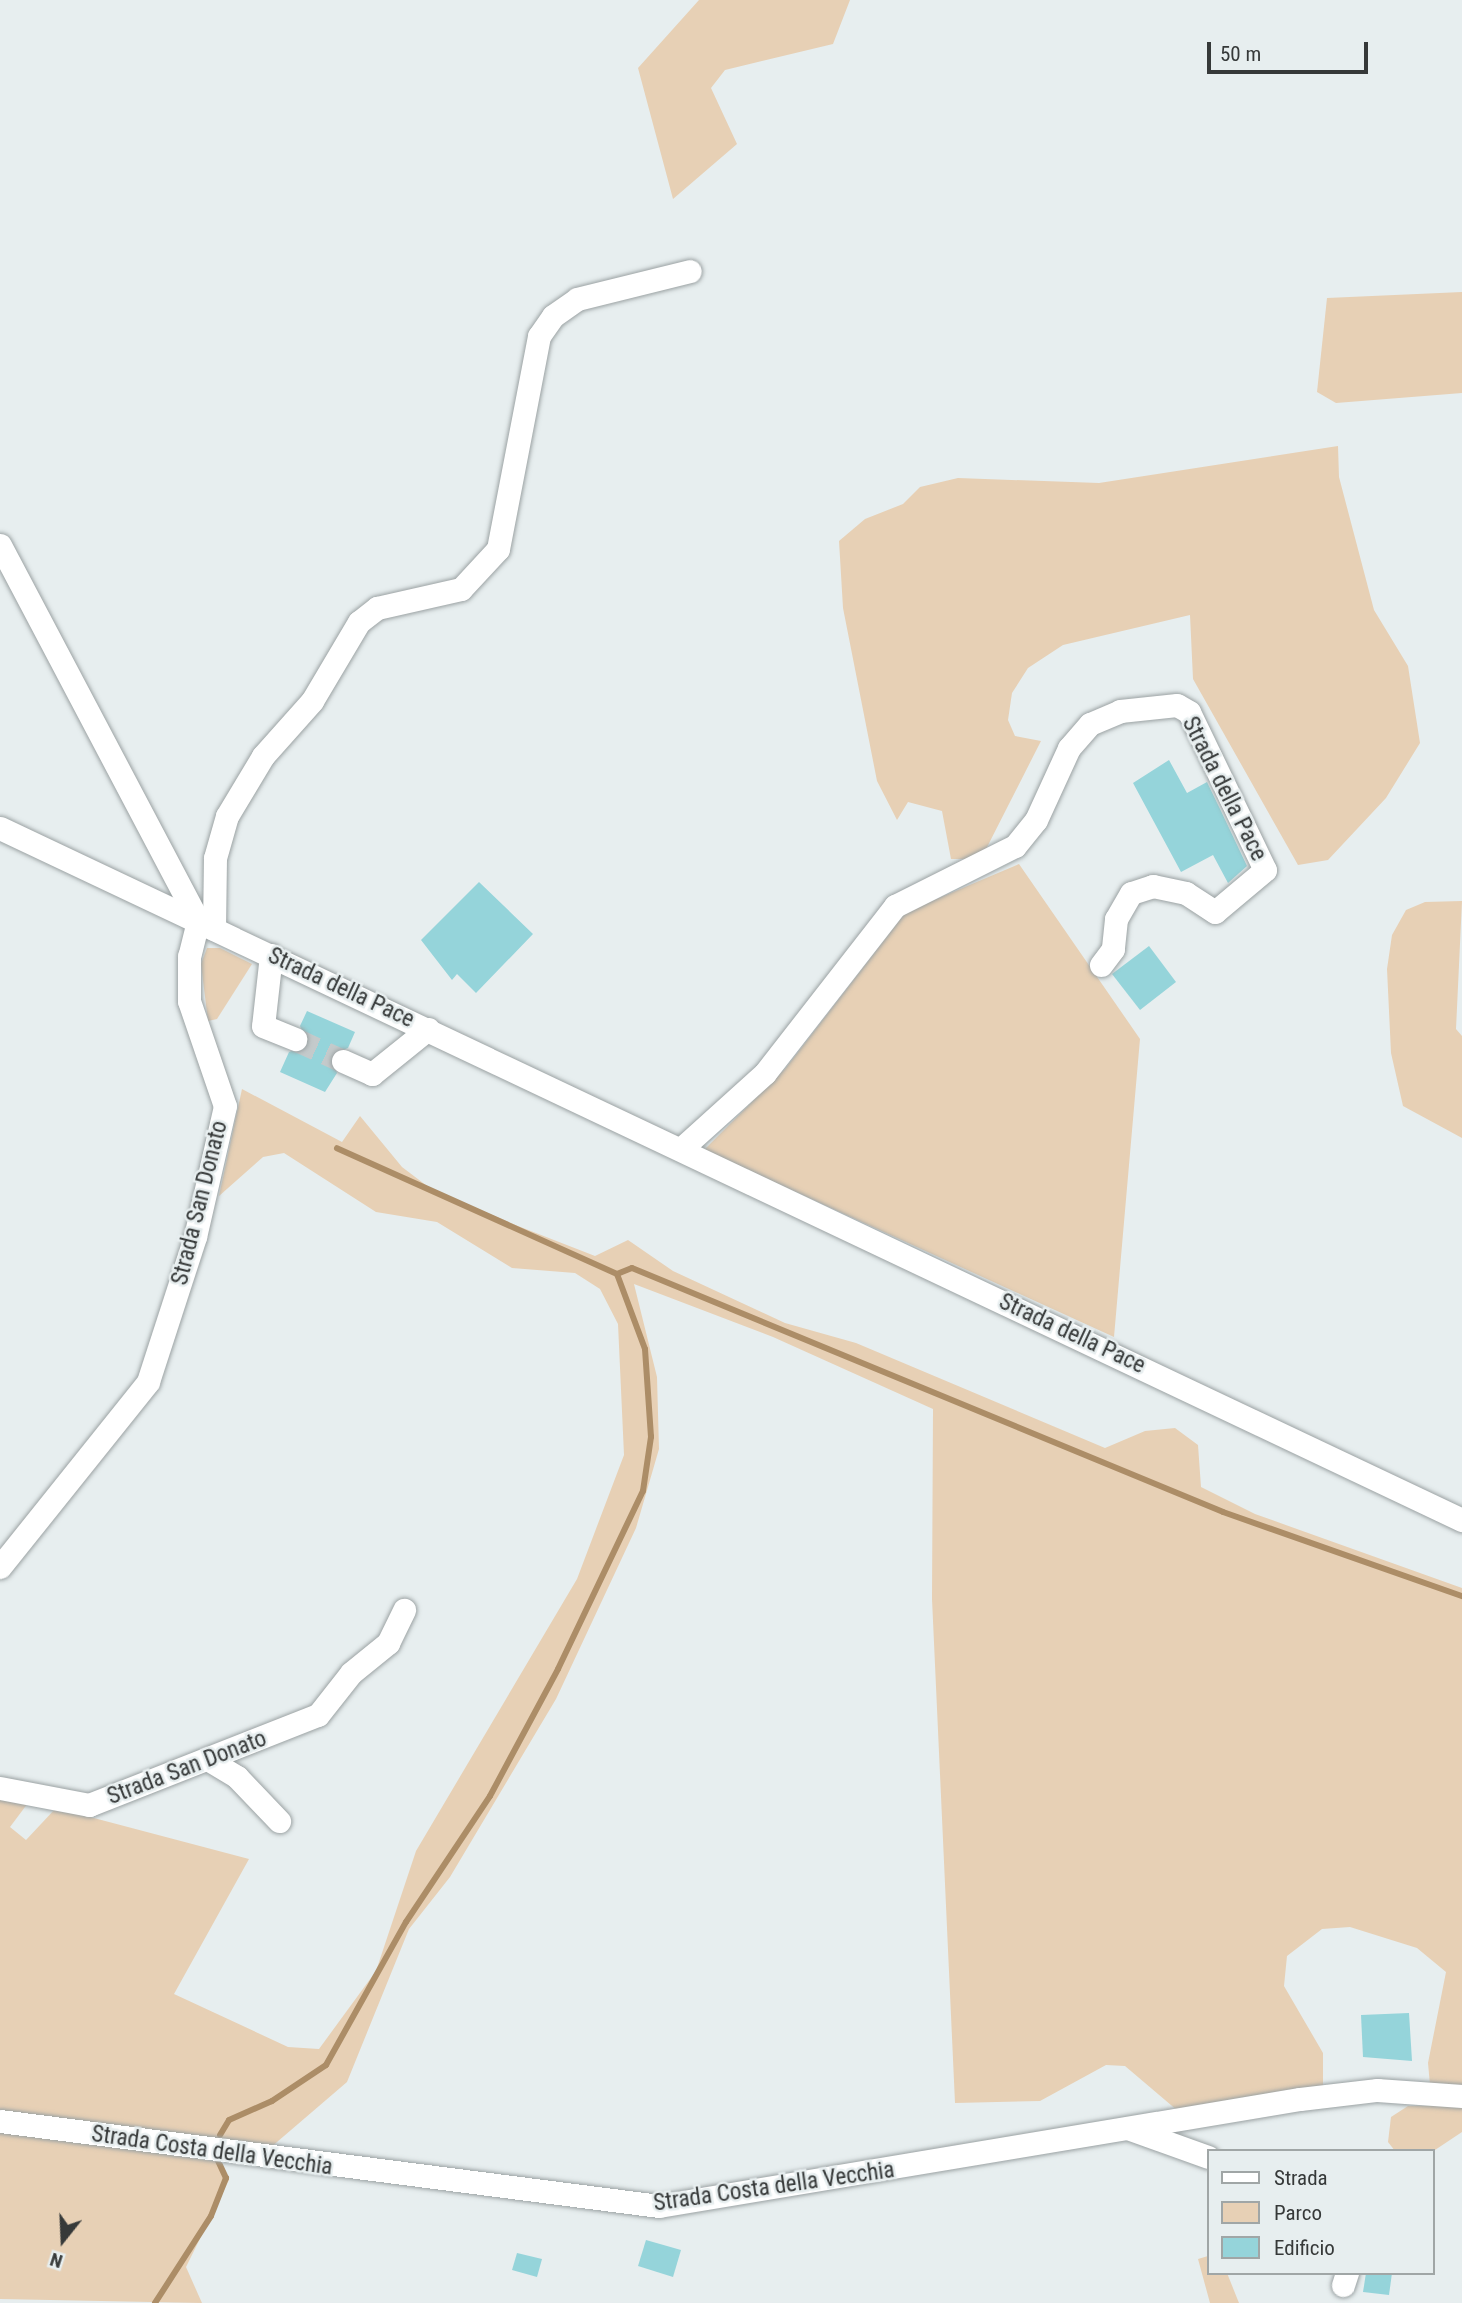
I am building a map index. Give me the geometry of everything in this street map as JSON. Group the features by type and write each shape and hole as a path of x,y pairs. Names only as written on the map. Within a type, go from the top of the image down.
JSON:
{"street":[{"name":"Strada San Donato","path":"0,1567 148,1382 172,1311 225,1106 189,1000 189,956 206,925 215,858 226,816 262,756 312,701 354,630 377,608 461,589 498,549 539,336 553,316 577,299 690,271"},
{"path":"0,545 206,925"},
{"name":"Strada della Pace","path":"682,1149 765,1073 895,906 1015,846 1036,820 1069,748 1090,724 1133,708 1177,705 1189,712 1265,870 1215,912 1186,893 1153,886 1131,893 1116,919 1114,949 1101,965"},
{"name":"Strada della Pace","path":"0,828 1462,1520"},
{"path":"271,955 263,1026 295,1040"},
{"path":"343,1061 372,1074 428,1029"},
{"name":"Strada San Donato","path":"0,1788 89,1805 318,1716 351,1673 388,1643 404,1610"},
{"path":"209,1760 237,1777 279,1821"},
{"name":"Strada Costa della Vecchia","path":"0,2121 659,2206 1377,2090 1462,2096"},
{"path":"1130,2129 1206,2156"}],"green space":[{"path":"699,0 850,0 833,44 725,70 711,88 737,144 673,199 638,68"},
{"path":"1462,292 1462,393 1336,403 1317,392 1327,298"},
{"path":"1338,446 1339,477 1374,610 1408,666 1420,743 1386,798 1328,860 1298,865 1193,679 1190,615 1063,645 1028,668 1012,693 1008,720 1015,736 1041,741 981,859 951,859 942,811 908,802 897,820 877,781 843,608 839,541 865,519 903,504 920,487 958,478 1099,483"},
{"path":"1019,864 1140,1039 1114,1337 704,1150 785,1069 906,912"},
{"path":"1462,901 1456,1029 1462,1036 1462,1138 1403,1106 1391,1053 1387,969 1392,935 1406,910 1425,902"},
{"path":"207,948 220,948 252,964 217,1019 208,1021 201,964"},
{"path":"242,1089 342,1142 360,1116 402,1167 431,1189 518,1226 595,1256 628,1240 673,1271 785,1323 856,1343 1105,1448 1145,1431 1175,1428 1198,1445 1201,1487 1255,1514 1462,1588 1462,2089 1430,2085 1428,2063 1446,1972 1417,1948 1350,1927 1322,1929 1287,1956 1284,1986 1323,2053 1323,2087 1178,2111 1125,2066 1106,2065 1040,2101 955,2103 932,1599 933,1409 773,1337 634,1284 657,1377 659,1449 636,1528 556,1699 450,1877 409,1929 347,2082 270,2148 0,2113 0,1797 28,1803 10,1827 26,1840 56,1808 249,1859 174,1994 288,2047 319,2049 376,1971 416,1851 577,1579 624,1455 618,1324 600,1289 575,1273 512,1268 437,1222 376,1212 284,1153 263,1157 219,1196"},
{"path":"1462,2105 1462,2132 1434,2151 1393,2149 1388,2142 1391,2117 1408,2106"},
{"path":"0,2131 221,2162 229,2180 186,2267 202,2303 0,2299"},
{"path":"1206,2257 1206,2275 1228,2275 1239,2303 1210,2303 1198,2259"}],"building":[{"path":"1169,760 1187,793 1207,782 1221,811 1247,866 1228,883 1213,855 1181,872 1133,783"},
{"path":"479,882 533,934 476,993 457,974 452,980 421,940"},
{"path":"1149,946 1176,982 1140,1010 1112,974"},
{"path":"307,1011 355,1032 348,1048 331,1055 337,1073 325,1092 280,1072 289,1052 308,1045 300,1026"},
{"path":"1409,2013 1412,2061 1363,2057 1361,2015"},
{"path":"646,2240 681,2250 673,2277 638,2266"},
{"path":"517,2253 542,2259 537,2277 512,2270"},
{"path":"1366,2275 1392,2275 1389,2295 1363,2292"}],"waterway":[{"path":"220,2135 229,2120 272,2101 326,2065 406,1922 490,1796 558,1669 643,1491 651,1437 645,1349 617,1274 337,1148"},
{"path":"617,1274 632,1268 1223,1512 1462,1596"},
{"path":"155,2303 211,2216 226,2178 218,2161"}],"tunnel":[{"path":"295,1039 343,1061"}]}
